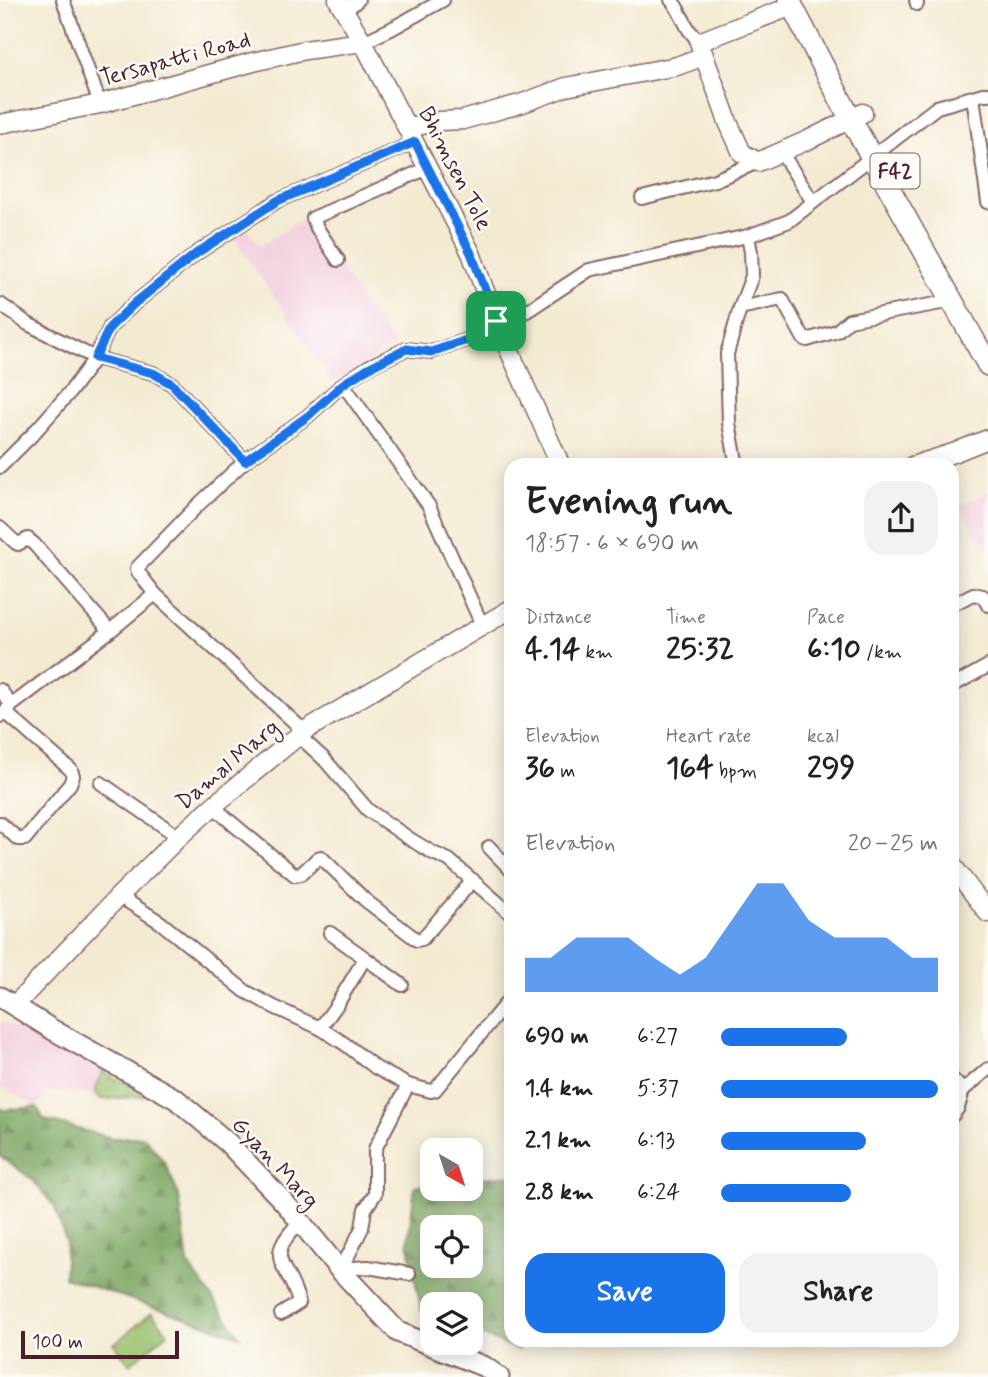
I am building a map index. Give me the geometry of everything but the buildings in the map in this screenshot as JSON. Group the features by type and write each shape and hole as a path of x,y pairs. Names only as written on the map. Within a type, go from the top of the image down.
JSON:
{"highway":[{"name":"F42","path":"795,2 988,365"},
{"name":"F42","path":"877,154 988,340"}],"main road":[{"name":"Gyan Marg","path":"7,1001 176,1099 228,1143 285,1203 339,1269 398,1332 485,1367 499,1377"}],"street":[{"path":"63,0 100,104"},
{"path":"363,42 443,0"},
{"path":"671,0 701,49 742,153 758,162"},
{"path":"0,467 70,392 95,358 110,327 197,253 277,201 439,121 463,120 523,103 566,87 677,66 701,49 795,2"},
{"name":"Bhimsen Tole","path":"347,4 363,42 471,253 498,325 558,458"},
{"name":"Tersapatti Road","path":"0,124 100,104 305,50 363,42"},
{"path":"504,908 449,860 410,839 368,810 302,733 155,594 137,568 245,461 308,416 343,384 368,368 406,349 431,352 498,325 527,311 589,270 748,236 789,221 937,107 988,94"},
{"path":"973,97 988,202"},
{"path":"642,198 715,180 857,116"},
{"path":"780,152 813,202"},
{"path":"338,260 313,218 428,168"},
{"path":"736,458 729,423 727,354 752,276 748,236"},
{"path":"740,308 780,298 784,300 804,340 807,340 837,331 849,320 952,301"},
{"path":"0,304 28,324 95,358 153,373 172,384 245,461"},
{"path":"343,384 429,506 482,625"},
{"path":"937,458 988,439"},
{"path":"0,528 18,544 28,539 34,544 110,631"},
{"path":"5,711 155,594"},
{"path":"959,601 973,594 983,596 988,605"},
{"name":"Damal Marg","path":"7,1001 213,806 302,733 504,613"},
{"path":"959,682 988,666"},
{"path":"0,690 5,711 71,770 73,776 70,784 25,839 18,839 0,823"},
{"path":"101,783 179,837"},
{"path":"213,806 295,875 301,874 321,857 365,900 417,940 422,939 473,880"},
{"path":"489,847 504,863"},
{"path":"959,874 988,913"},
{"path":"119,895 159,922 245,991 320,1028 376,1068 408,1085 435,1090 504,1006"},
{"path":"330,933 402,985"},
{"path":"320,1028 365,958"},
{"path":"959,1105 964,1090 988,1069"},
{"path":"339,1269 362,1228 365,1209 375,1194 375,1149 408,1085"},
{"path":"959,1085 964,1090"},
{"path":"281,1314 299,1303 296,1290 279,1259 280,1247 300,1222"},
{"path":"339,1269 368,1267 409,1274"}],"shaded area":[{"path":"309,215 362,302 394,344 334,384 233,237 247,228 260,246"},
{"path":"988,492 988,548 960,505"},
{"path":"0,1021 46,1039 103,1071 94,1094 48,1091 37,1107 0,1086"}],"green space":[{"path":"103,1071 130,1084 145,1096 101,1100 94,1094"},
{"path":"37,1107 44,1120 112,1138 144,1137 165,1163 179,1196 188,1264 240,1336 64,1277 66,1242 55,1207 32,1179 0,1156 0,1108 4,1110"},
{"path":"504,1176 504,1344 483,1336 483,1292 420,1292 420,1305 408,1242 415,1186 420,1185 420,1201 483,1201 483,1178"},
{"path":"152,1313 168,1333 130,1364 114,1344"}],"route":[{"path":"415,142 471,253 496,321 500,329 431,352 406,349 368,368 343,384 308,416 245,461 172,384 153,373 95,358 110,327 197,253 277,201 415,142"}]}
